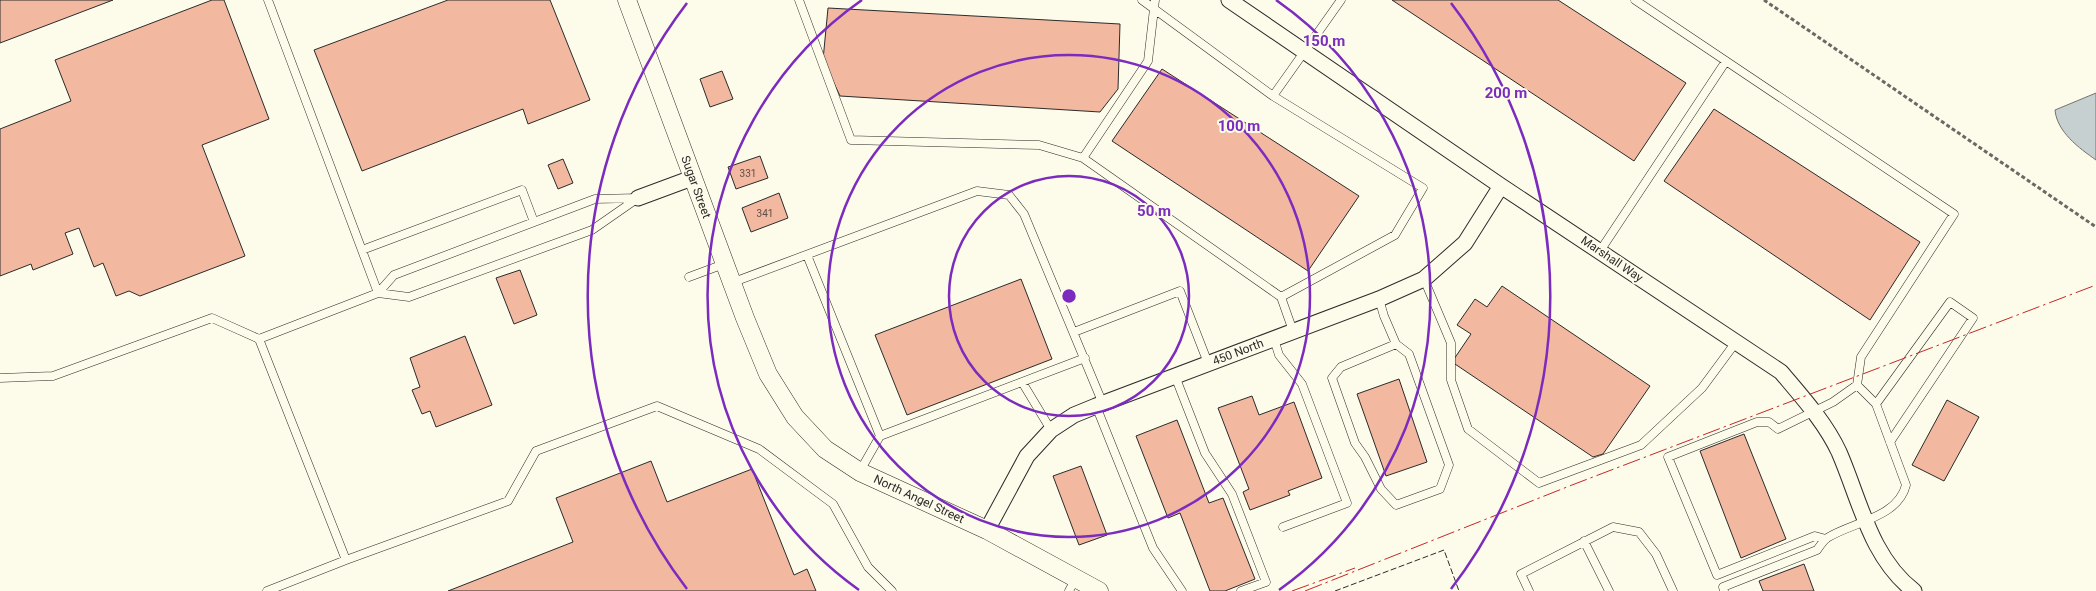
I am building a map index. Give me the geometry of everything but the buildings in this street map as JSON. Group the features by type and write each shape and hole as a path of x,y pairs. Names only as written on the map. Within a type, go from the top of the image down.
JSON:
{"street":[{"name":"Sugar Street","path":"626,0 731,283 768,374"},
{"name":"Marshall Way","path":"1229,0 1302,52 1781,372 1814,412 1838,451 1865,521 1883,557 1914,591"},
{"path":"638,198 692,178"},
{"name":"450 North","path":"988,530 1027,456 1052,430 1074,415 1379,299 1424,279 1465,243 1501,186"},
{"name":"North Angel Street","path":"768,374 796,417 825,449 860,472 988,530 1073,585 1099,591"}],"lane":[{"path":"268,0 378,293"},
{"path":"799,0 851,140 1039,145 1083,158 1281,297 1293,331"},
{"path":"1142,0 1154,4 1273,96 1423,188 1395,235 1281,297"},
{"path":"1273,96 1302,52 1341,0"},
{"path":"1635,0 1954,214 1861,357 1857,385 1814,412 1778,429 1769,422 1756,422 1668,457 1717,574 1815,536 1826,539"},
{"path":"1083,158 1148,60 1154,4"},
{"path":"1600,251 1726,61"},
{"path":"362,250 522,190 534,222"},
{"path":"731,283 977,191 1009,195 1024,214 1085,358 1099,405 1153,548 1182,591"},
{"path":"378,293 409,297 592,230 638,198"},
{"path":"259,339 378,293 394,275 595,199 638,198"},
{"path":"807,254 880,436"},
{"path":"689,277 724,264"},
{"path":"1424,279 1451,343 1451,380 1468,429 1539,483 1641,445 1702,388 1736,342"},
{"path":"1074,332 1180,291 1208,363"},
{"path":"1379,299 1396,344 1409,354 1449,465 1440,489 1396,505 1381,489 1365,457 1355,443 1332,378 1341,366 1396,344"},
{"path":"1876,404 1950,302 1973,318 1890,442"},
{"path":"0,378 53,376 212,318 259,339 346,560"},
{"path":"1274,338 1279,355 1302,384 1347,503 1283,527"},
{"path":"860,472 880,436 1085,358"},
{"path":"1175,376 1204,454 1232,494 1266,582 1241,591"},
{"path":"1022,382 1052,430"},
{"path":"1724,591 1723,587 1817,550 1826,539 1886,512 1904,496 1906,485 1876,404 1857,385"},
{"path":"267,591 508,501 536,451 657,406 759,449 833,504 868,567 892,591"},
{"path":"1529,591 1521,574 1613,527 1639,532 1656,554 1673,591"},
{"path":"1584,541 1609,591"}],"path":[{"path":"1764,0 2096,227"}],"shaded area":[{"path":"2096,93 2096,160 2076,145 2064,132 2055,110"}],"fence":[{"path":"1335,591 1444,550 1459,591"}],"power":[{"path":"1305,591 1572,485 2096,285"},
{"path":"1292,591 1355,568"}]}
